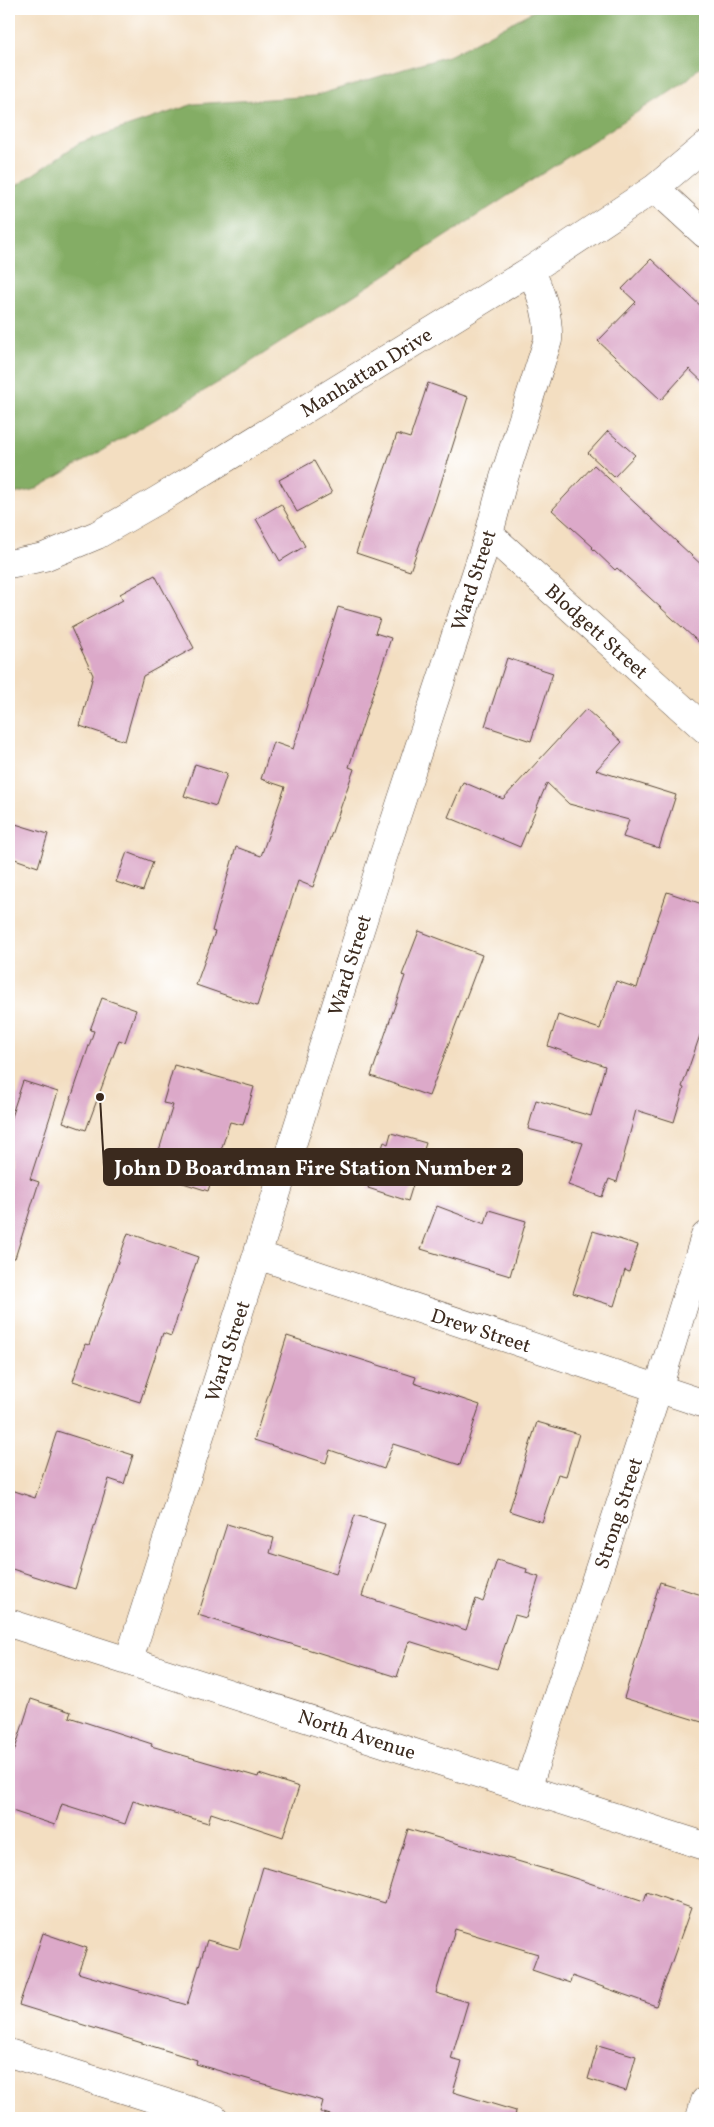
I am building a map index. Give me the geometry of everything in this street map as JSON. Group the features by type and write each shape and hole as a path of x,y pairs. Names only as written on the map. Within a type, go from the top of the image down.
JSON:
{"street":[{"name":"Manhattan Drive","path":"9,564 44,557 97,535 158,500 532,270 655,188 705,146"},
{"path":"655,188 705,234"},
{"name":"Ward Street","path":"129,1660 383,857 489,534 503,481 548,340 549,321 532,270"},
{"name":"Blodgett Street","path":"489,534 705,729"},
{"name":"Strong Street","path":"527,1789 658,1389 705,1236"},
{"name":"Drew Street","path":"258,1255 705,1404"},
{"name":"North Avenue","path":"9,1623 705,1846"},
{"path":"9,2053 214,2118"},
{"path":"700,2118 705,2101"}],"green space":[{"path":"537,9 705,9 705,62 687,80 226,378 36,489 9,495 9,191 79,143 194,104 314,96 451,55"}],"building":[{"path":"651,259 705,310 705,384 689,369 661,400 598,341 636,302 622,289"},
{"path":"428,383 468,397 434,505 410,571 356,553 397,434 410,438"},
{"path":"608,431 635,455 614,477 588,453"},
{"path":"314,461 332,493 297,512 279,480"},
{"path":"594,465 705,568 705,648 617,568 615,570 552,510"},
{"path":"281,504 305,546 280,561 256,519"},
{"path":"155,575 194,648 143,676 125,741 80,726 93,675 71,628 123,600 120,594"},
{"path":"338,607 380,619 375,633 391,638 349,767 354,769 313,887 298,881 257,1006 196,985 215,932 212,931 236,847 261,856 285,787 261,779 273,742 293,749"},
{"path":"507,658 553,673 531,741 485,726"},
{"path":"586,709 622,742 596,770 676,795 659,848 623,837 629,820 569,804 547,783 520,847 448,817 463,782 503,799"},
{"path":"195,764 227,774 216,806 184,796"},
{"path":"9,822 48,834 38,867 9,857"},
{"path":"127,852 153,862 143,891 116,882"},
{"path":"667,892 705,905 705,1021 682,1087 684,1088 674,1122 636,1110 617,1182 609,1179 602,1197 568,1185 583,1143 528,1129 536,1100 591,1116 605,1066 548,1046 558,1015 600,1029 616,981 637,988"},
{"path":"419,931 482,955 429,1096 371,1076 405,976 402,975"},
{"path":"102,998 136,1010 125,1042 119,1040 86,1130 63,1122 94,1031 90,1030"},
{"path":"174,1065 254,1087 243,1125 230,1122 208,1191 152,1173 173,1105 163,1103"},
{"path":"23,1081 58,1092 30,1179 39,1182 15,1258 9,1258 9,1123"},
{"path":"391,1133 426,1143 408,1201 368,1188 384,1142 388,1144"},
{"path":"437,1206 485,1224 489,1210 526,1221 510,1276 421,1249"},
{"path":"593,1231 638,1245 629,1272 625,1270 614,1306 573,1293"},
{"path":"128,1233 198,1257 171,1336 163,1333 140,1402 73,1381 85,1344 89,1345"},
{"path":"287,1336 416,1377 414,1383 480,1405 460,1465 393,1444 384,1469 330,1450 326,1463 254,1440"},
{"path":"537,1422 579,1434 566,1476 558,1474 542,1522 509,1511"},
{"path":"57,1431 133,1455 124,1484 109,1479 75,1589 9,1568 9,1489 35,1498"},
{"path":"355,1515 385,1524 362,1596 466,1630 476,1599 483,1602 497,1560 527,1569 526,1573 539,1577 526,1618 515,1615 497,1669 409,1641 397,1677 198,1615 227,1524 274,1538 270,1553 336,1574"},
{"path":"660,1582 705,1596 705,1723 624,1698"},
{"path":"31,1699 71,1712 69,1717 152,1744 151,1746 258,1777 259,1774 299,1787 283,1837 211,1813 208,1823 133,1801 125,1824 62,1804 55,1825 9,1810 9,1751 14,1752"},
{"path":"408,1829 565,1875 644,1901 647,1892 691,1908 656,2006 572,1976 570,1983 532,1970 538,1954 455,1929 436,1993 468,2002 451,2059 462,2062 453,2092 516,2111 515,2118 341,2118 320,2112 323,2101 196,2064 197,2060 19,2005 43,1933 87,1948 78,1973 187,2005 207,1940 239,1949 263,1867 385,1903"},
{"path":"598,2045 636,2056 626,2091 588,2079"}],"place":[{"name":"John D Boardman Fire Station Number 2","path":"100,1097"}]}
